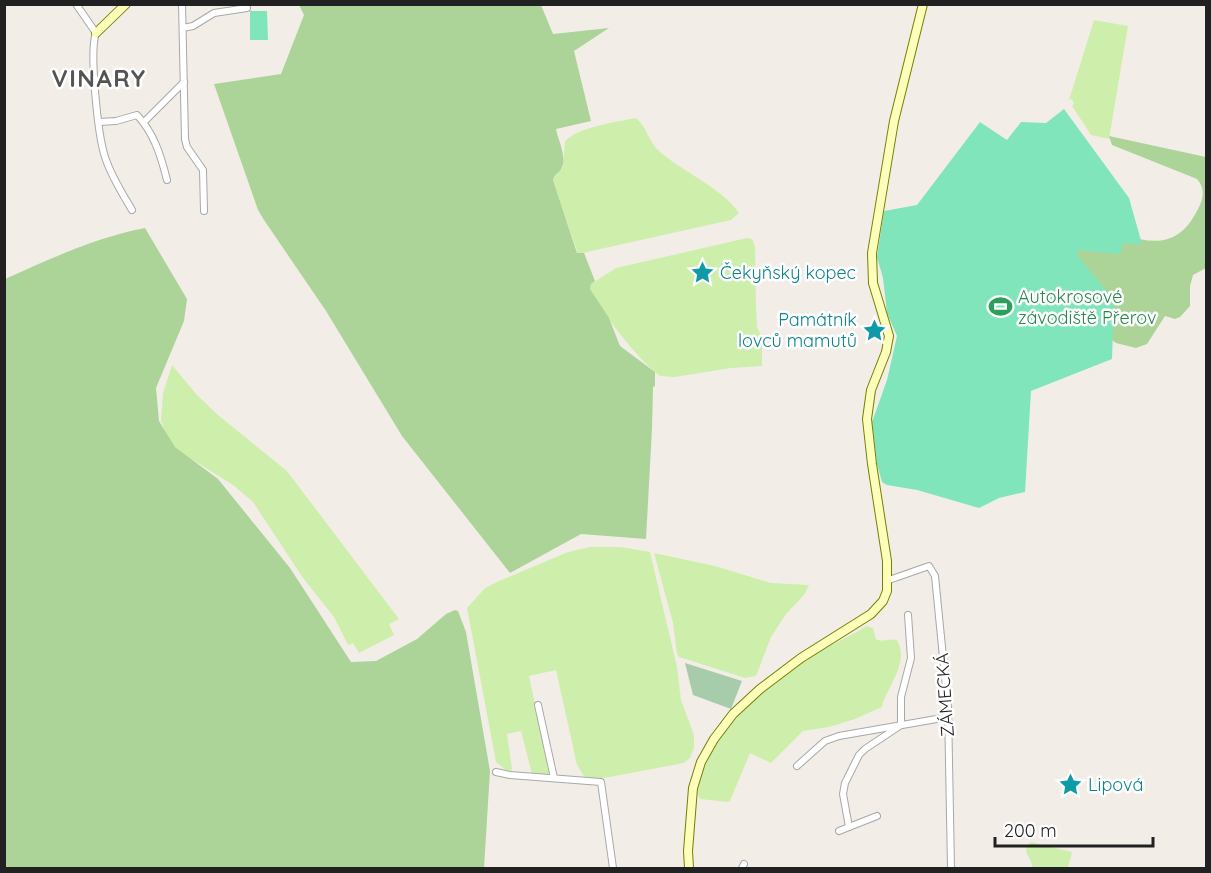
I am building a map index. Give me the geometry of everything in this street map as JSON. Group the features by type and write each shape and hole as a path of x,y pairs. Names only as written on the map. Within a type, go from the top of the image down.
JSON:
{"main road":[{"path":"96,33 126,4"},
{"path":"689,868 692,795 705,755 726,723 760,689 801,658 873,613 885,597 889,580 867,419 871,390 888,348 889,336 873,283 872,253 894,121 924,4"}],"street":[{"path":"76,4 96,33 92,51 105,157 121,194 132,210"},
{"path":"182,4 185,139 187,147 203,170 204,211"},
{"path":"183,28 193,26 214,13 248,8"},
{"path":"144,122 184,82"},
{"path":"99,122 116,121 137,115 144,122 161,154 167,180"},
{"name":"ZÁMECKÁ","path":"889,580 929,566 935,576 948,717 951,868"},
{"path":"901,725 901,697 911,658 908,615"},
{"path":"538,705 554,778"},
{"path":"797,766 825,741 839,736 948,717"},
{"path":"849,827 843,794 845,783 859,755 901,725"},
{"path":"496,772 601,782 613,868"},
{"path":"839,831 878,816"}],"green space":[{"path":"299,5 541,5 553,34 609,28 574,51 591,121 556,129 562,149 563,165 553,180 577,253 584,253 595,281 591,284 590,289 609,318 620,346 655,372 646,539 581,534 510,573 402,436 326,311 258,210 214,84 281,74 304,15"},
{"path":"250,11 267,11 268,40 250,40"},
{"path":"1094,20 1128,26 1109,139 1091,135 1072,106 1074,104 1072,99 1069,100"},
{"name":"Autokrosové závodiště Přerov","path":"1064,109 1129,198 1142,244 1123,243 1120,254 1079,250 1077,255 1114,300 1112,359 1031,391 1025,492 999,498 979,508 917,490 887,485 882,482 877,464 872,422 887,380 897,336 887,313 883,278 877,257 884,211 917,205 980,122 1007,140 1021,122 1046,123"},
{"path":"636,118 660,152 713,188 739,213 731,220 578,254 553,180 563,167 565,141 588,129"},
{"path":"1109,136 1206,157 1206,268 1193,275 1190,286 1190,306 1175,319 1165,316 1147,344 1136,348 1116,343 1103,333 1063,270 1093,226 1152,241 1165,240 1177,235 1188,225 1198,209 1202,201 1202,190 1197,179 1112,145"},
{"path":"145,228 187,299 184,321 156,388 159,421 175,447 218,479 290,568 351,662 376,661 417,639 446,614 458,611 466,632 490,771 484,868 5,868 5,279 91,243"},
{"path":"747,238 752,239 755,247 757,327 762,337 762,366 731,368 675,377 660,376 621,336 590,289 591,284 616,268"},
{"path":"172,365 197,395 218,415 287,471 399,619 389,624 394,635 359,653 353,643 348,645 334,617 303,578 253,502 233,485 175,447 167,436 161,421 163,393"},
{"path":"590,547 621,547 650,552 677,667 681,700 694,735 694,748 690,758 684,763 604,778 585,778 577,765 556,670 529,676 550,775 532,774 521,731 507,734 512,768 511,772 508,772 496,762 467,608 485,588 499,581 568,552"},
{"path":"654,553 715,566 771,583 809,585 804,595 786,614 771,637 756,676 745,678 679,657 673,623"},
{"path":"866,626 873,628 878,640 897,640 900,649 899,666 882,707 829,727 803,731 771,763 750,753 730,801 700,799 698,786 700,777 711,751 745,709 800,664"},
{"path":"685,663 742,681 731,709 693,695"},
{"path":"1031,842 1072,852 1068,868 1032,868 1026,852"}],"place":[{"name":"Čekyňský kopec","path":"702,273"},
{"name":"Autokrosové závodiště Přerov","path":"1000,307"},
{"name":"Památník lovců mamutů","path":"875,330"},
{"name":"Lipová","path":"1070,785"}],"district":[{"name":"VINARY","path":"99,79"}]}
